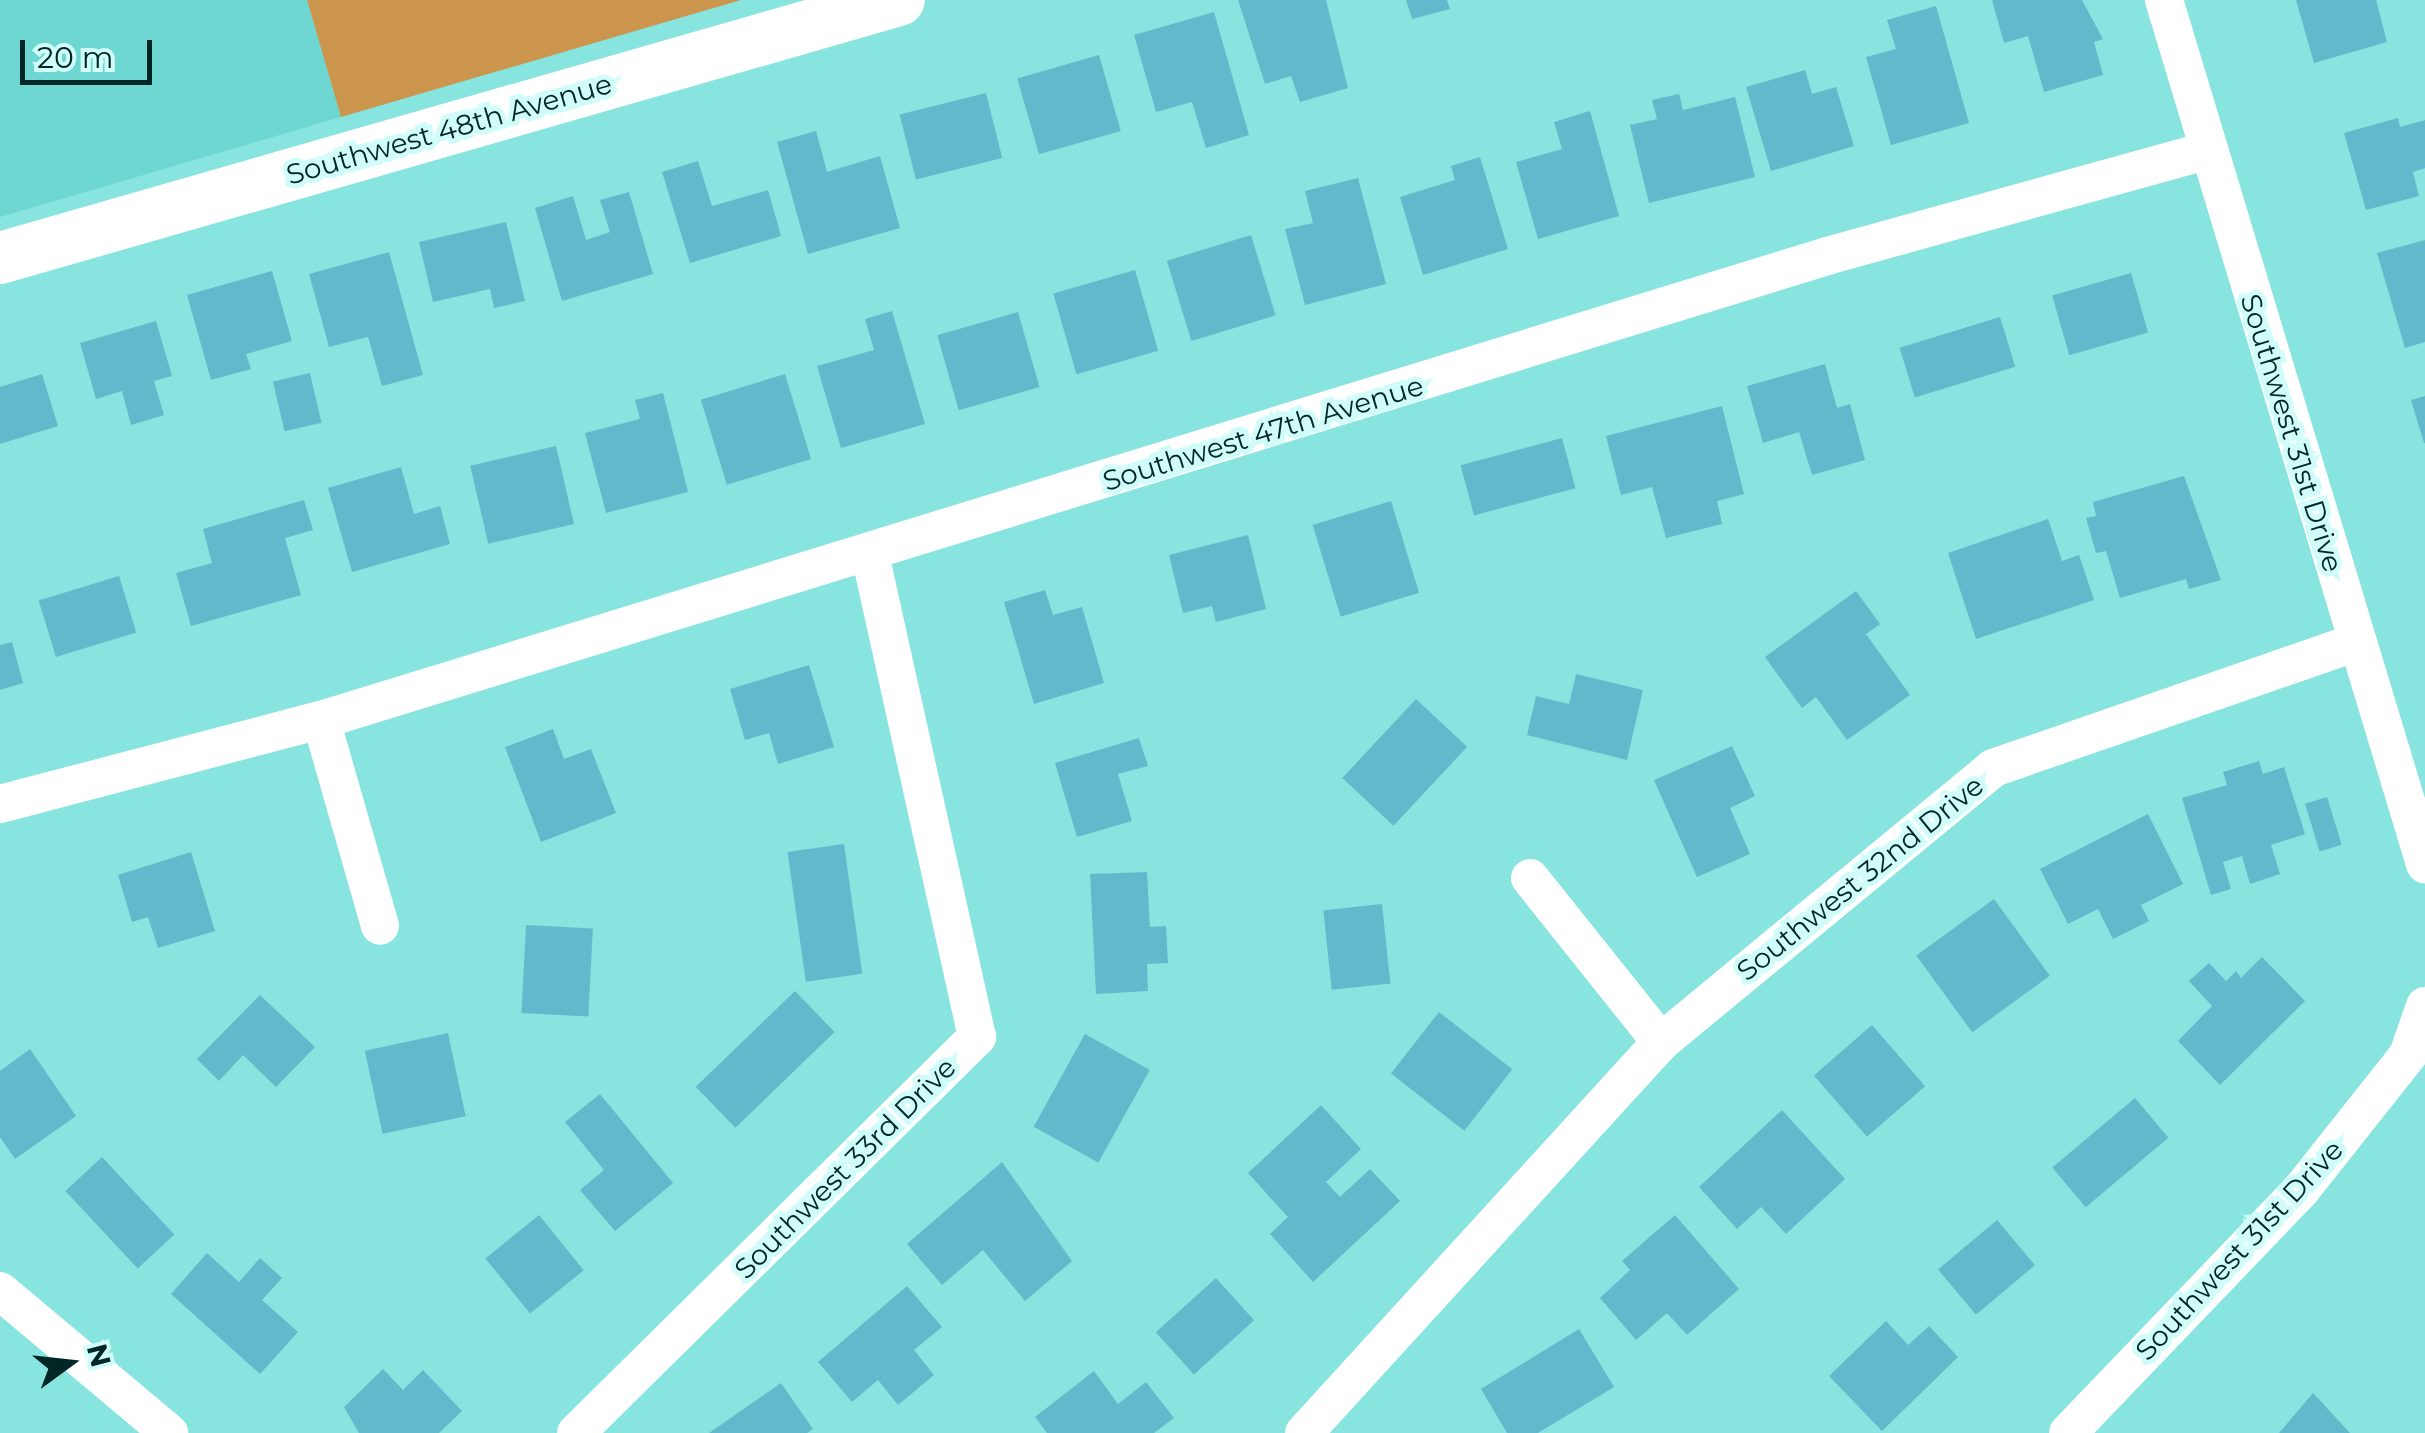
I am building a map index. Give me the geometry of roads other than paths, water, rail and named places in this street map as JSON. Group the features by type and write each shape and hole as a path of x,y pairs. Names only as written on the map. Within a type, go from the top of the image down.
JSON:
{"street":[{"name":"Southwest 48th Avenue","path":"0,258 899,0"},
{"name":"Southwest 31st Drive","path":"2164,0 2206,151 2425,864"},
{"name":"Southwest 47th Avenue","path":"0,804 321,720 870,557 1827,256 2206,151"},
{"name":"Southwest 33rd Drive","path":"576,1433 977,1037 870,557"},
{"name":"Southwest 32nd Drive","path":"1304,1433 1661,1042 1994,768 2356,642"},
{"path":"321,720 380,926"},
{"path":"1530,878 1661,1042"},
{"name":"Southwest 31st Drive","path":"2068,1433 2301,1190 2408,1055 2425,1006"},
{"path":"0,1291 169,1433"}]}
